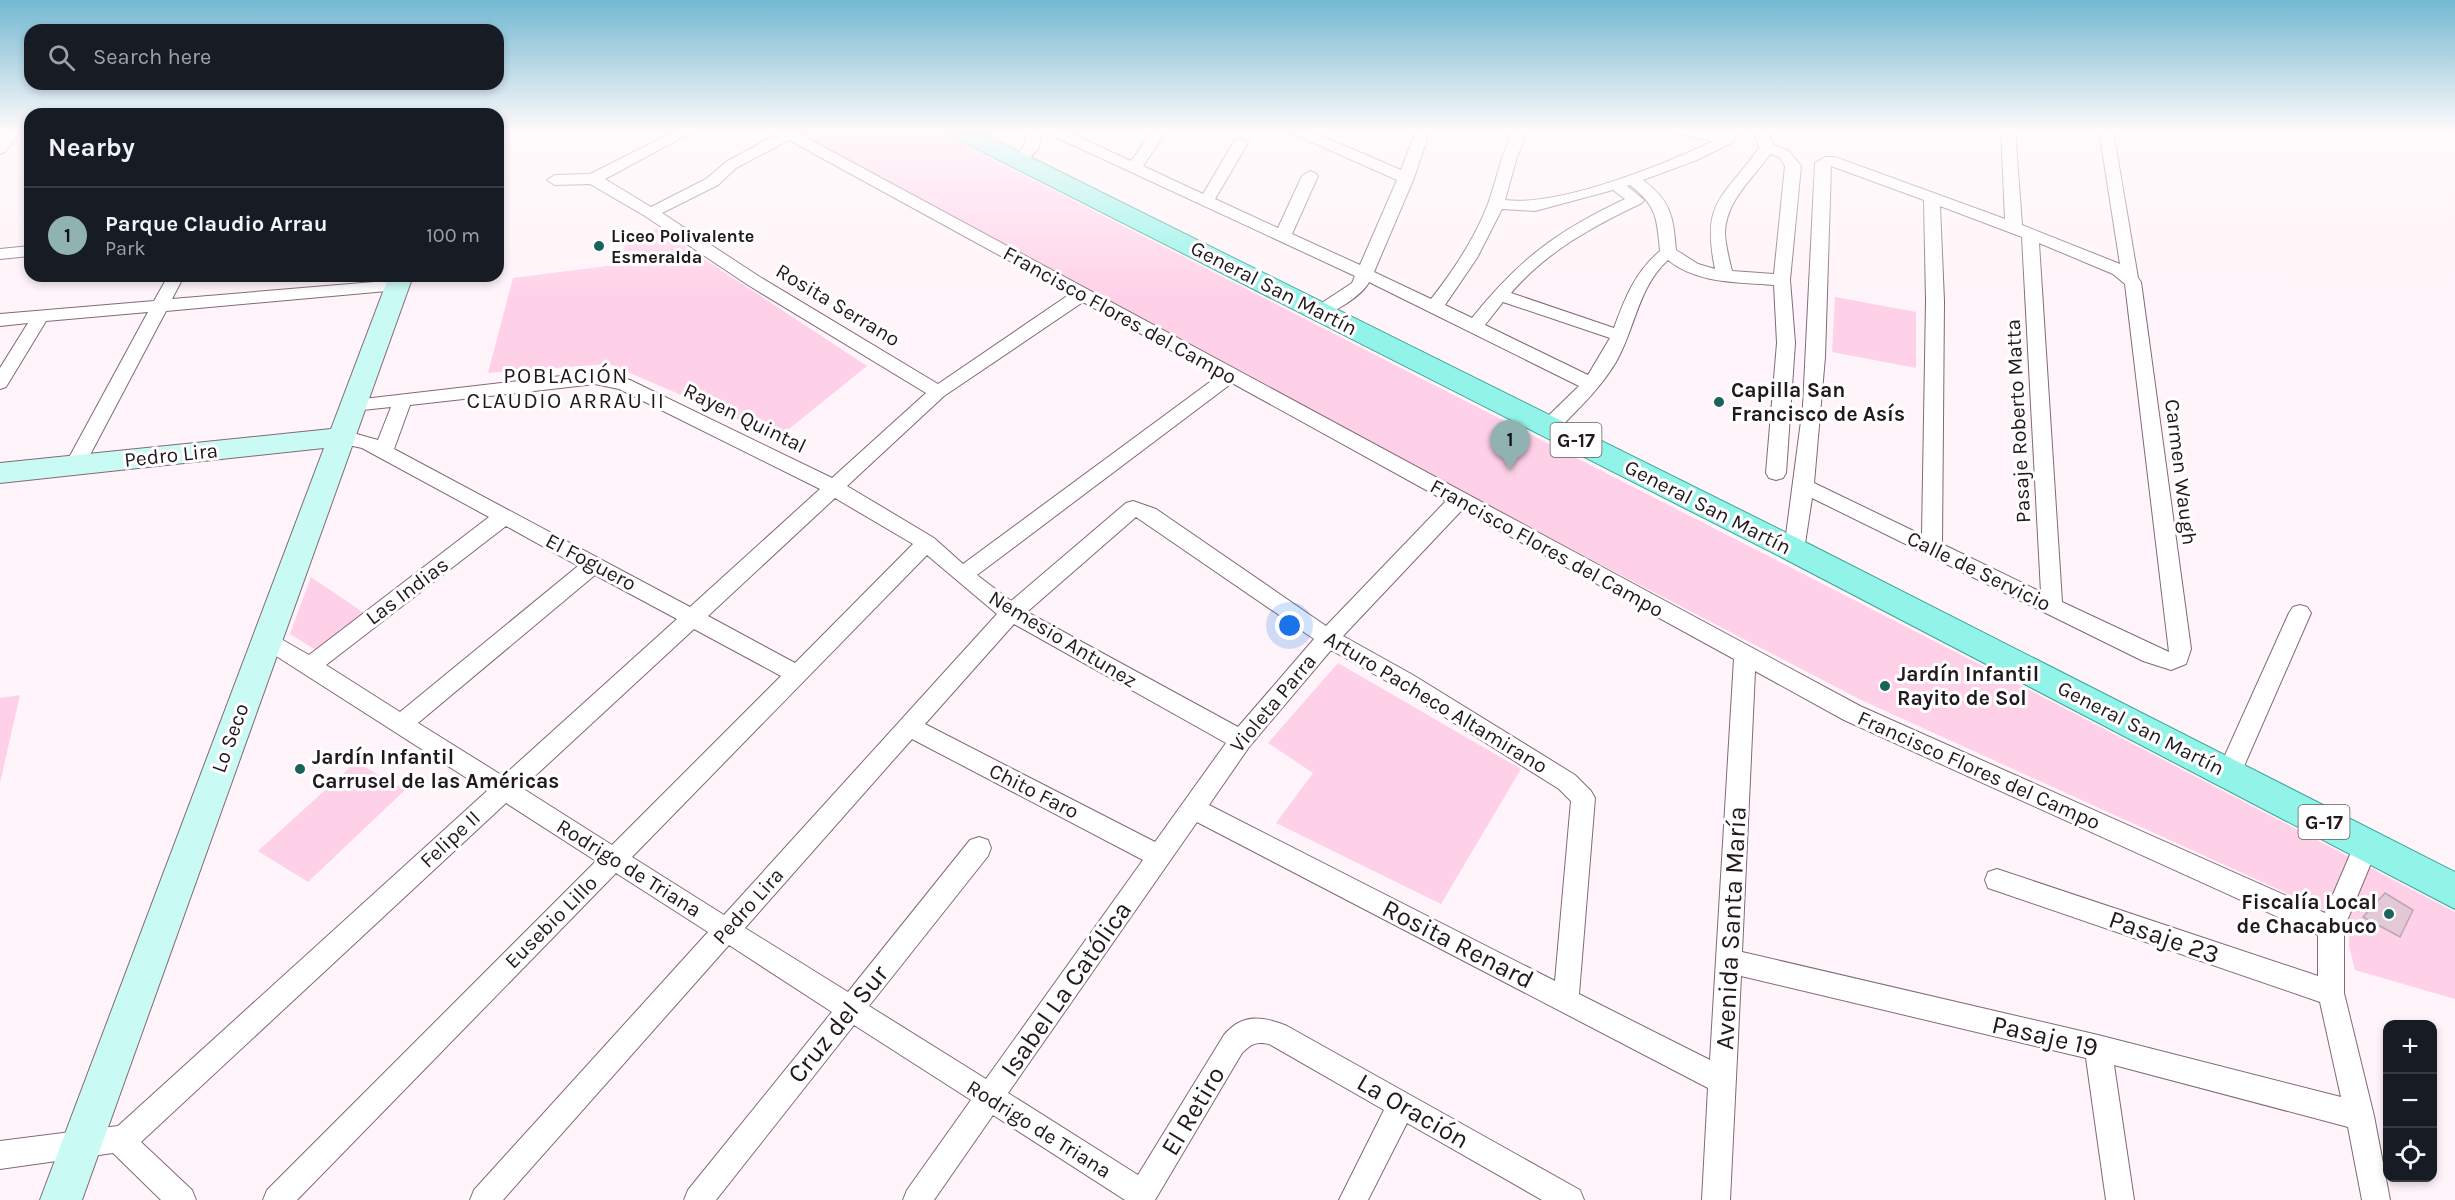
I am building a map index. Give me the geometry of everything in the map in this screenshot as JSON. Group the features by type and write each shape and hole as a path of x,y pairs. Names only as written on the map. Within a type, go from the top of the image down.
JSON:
{"main road":[{"name":"General San Martín","path":"1070,186 1794,550 2455,891"},
{"name":"Lo Seco","path":"61,1200 399,282"},
{"name":"Pedro Lira","path":"0,473 342,436"}],"street":[{"name":"Rosita Serrano","path":"605,186 651,213 754,281 938,392"},
{"path":"651,213 704,186"},
{"name":"Francisco Flores del Campo","path":"884,186 1852,713 2331,928"},
{"path":"1172,186 1476,325 1590,384"},
{"path":"1206,202 1215,186"},
{"path":"1282,237 1305,186"},
{"path":"1320,312 1359,286 1403,186"},
{"path":"1434,307 1470,257 1496,204 1501,186"},
{"path":"1496,204 1535,206 1609,186"},
{"path":"1476,325 1498,295 1529,263 1560,239 1589,222 1636,200 1627,186"},
{"path":"1634,186 1653,194 1662,206 1668,252 1679,262 1694,269 1782,280"},
{"path":"1724,274 1716,232 1721,210 1736,186"},
{"path":"1776,473 1786,343 1782,280 1791,186"},
{"path":"1794,550 1806,487 1817,356 1822,186"},
{"path":"1899,186 2022,231 2125,273 2113,186"},
{"name":"Pasaje Roberto Matta","path":"2016,186 2022,231 2052,607"},
{"path":"1932,199 1935,301 1932,548"},
{"path":"0,254 24,252"},
{"path":"1549,427 1590,384 1612,352 1635,293 1652,263 1668,252"},
{"name":"Carmen Waugh","path":"2125,273 2133,282 2180,649 2178,658 2171,661 2151,655"},
{"path":"75,465 173,282"},
{"path":"0,320 160,306 382,282"},
{"name":"Felipe II","path":"121,1142 938,392 1082,294"},
{"path":"1498,295 1618,335"},
{"path":"0,383 40,317"},
{"path":"962,575 1231,375"},
{"name":"Rayen Quintal","path":"353,405 595,378 624,384 833,487"},
{"path":"384,451 402,401"},
{"name":"El Foguero","path":"342,436 357,438 384,451 797,674"},
{"name":"Nemesio Antunez","path":"833,487 927,543 962,575 1011,613 1241,740"},
{"name":"Calle de Servicio","path":"1806,487 2151,655"},
{"name":"Violeta Parra","path":"1193,808 1241,740 1328,638 1459,500"},
{"name":"Arturo Pacheco Altamirano","path":"1011,613 1133,508 1149,514 1328,638 1405,681 1567,782 1583,798 1566,999"},
{"name":"Las Indias","path":"310,666 505,516"},
{"name":"Eusebio Lillo","path":"277,1200 927,543"},
{"path":"401,723 594,564"},
{"name":"Pedro Lira","path":"484,1200 1011,613"},
{"path":"2229,773 2300,613"},
{"name":"Rodrigo de Triana","path":"267,639 990,1097 1141,1197"},
{"name":"Avenida Santa María","path":"1716,1200 1745,656"},
{"name":"Chito Faro","path":"909,727 1159,856"},
{"name":"Rosita Renard","path":"1193,808 1722,1081"},
{"name":"Isabel La Católica","path":"917,1200 1193,808"},
{"path":"2367,844 2331,928 2331,993 2378,1199"},
{"name":"Cruz del Sur","path":"698,1200 979,848"},
{"name":"Pasaje 23","path":"1997,880 2331,993"},
{"name":"Pasaje 19","path":"1729,961 2098,1048 2360,1116"},
{"name":"La Oración","path":"1254,1029 1270,1031 1563,1198"},
{"name":"El Retiro","path":"1141,1197 1233,1044 1245,1032 1254,1029"},
{"path":"2098,1048 2120,1200"},
{"path":"1353,1200 1401,1105"},
{"path":"0,1155 116,1139 182,1200"}],"shaded area":[{"path":"886,186 1045,186 2022,686 2455,912 2455,999 2355,970 2349,946 2350,922 1859,699 1104,306"},
{"path":"657,228 867,366 779,437 609,364 488,373 513,278 622,264 625,244"},
{"path":"1835,297 1916,312 1916,368 1832,352"},
{"path":"311,577 364,613 319,652 290,634"},
{"path":"1338,663 1521,769 1441,904 1276,823 1313,773 1268,743"},
{"path":"20,695 0,783 0,698"},
{"path":"356,762 405,790 308,882 258,851"}],"building":[{"name":"Fiscalía Local de Chacabuco","path":"2385,893 2413,910 2400,937 2363,917"}],"place":[{"name":"Liceo Polivalente Esmeralda","path":"599,246"},
{"name":"Capilla San Francisco de Asís","path":"1719,402"},
{"name":"Parque Claudio Arrau","path":"1510,470"},
{"name":"Jardín Infantil Rayito de Sol","path":"1885,686"},
{"name":"Jardín Infantil Carrusel de las Américas","path":"300,769"},
{"name":"Fiscalía Local de Chacabuco","path":"2389,914"}],"district":[{"name":"POBLACIÓN CLAUDIO ARRAU II","path":"566,388"}]}
